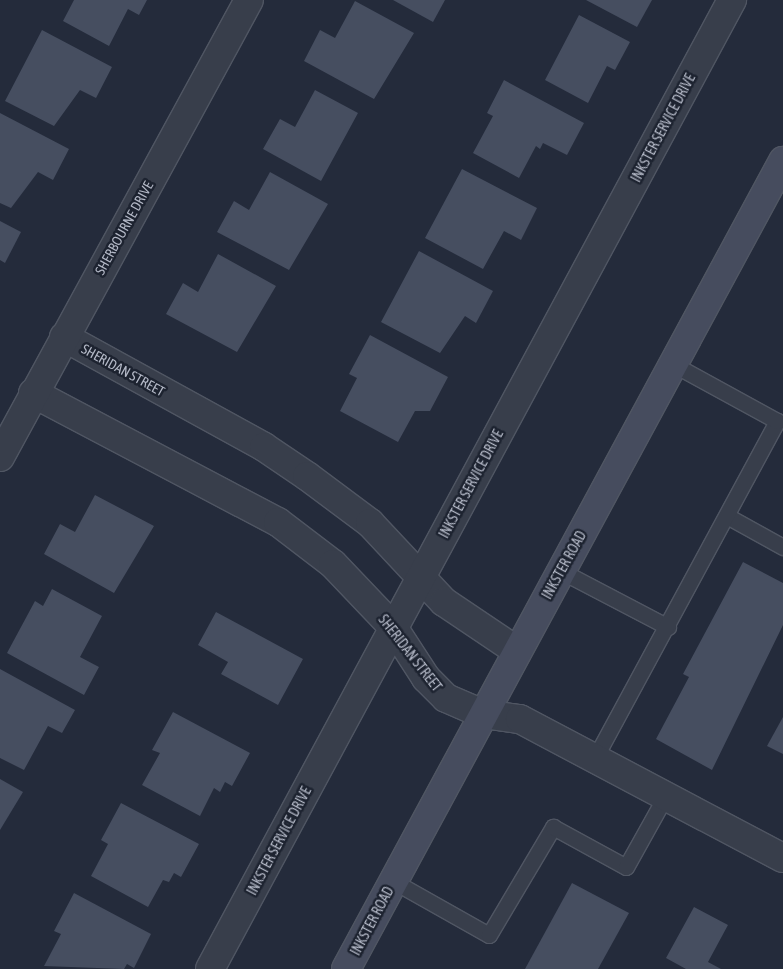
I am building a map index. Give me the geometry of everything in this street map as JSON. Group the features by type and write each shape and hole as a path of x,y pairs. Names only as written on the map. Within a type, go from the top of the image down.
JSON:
{"main road":[{"name":"INKSTER ROAD","path":"346,969 560,570 783,161"}],"street":[{"name":"SHERBOURNE DRIVE","path":"0,457 33,393 249,0"},
{"name":"INKSTER SERVICE DRIVE","path":"210,969 393,627 420,572 732,0"},
{"name":"SHERIDAN STREET","path":"64,337 271,452 370,523 420,572 444,602 517,651"},
{"name":"SHERIDAN STREET","path":"33,393 278,522 333,564 393,627 426,678 446,698 483,714 520,719 596,756 783,858"}],"lane":[{"path":"596,756 668,627 780,415 673,364"},
{"path":"727,516 783,548"},
{"path":"560,570 668,627"},
{"path":"393,881 489,935 553,827 626,867 666,795"}],"building":[{"path":"74,0 147,0 139,15 128,9 109,46 63,21"},
{"path":"393,0 445,0 433,22"},
{"path":"586,0 652,0 637,27"},
{"path":"355,1 414,33 374,99 304,61 320,30 335,38"},
{"path":"579,15 630,42 615,70 607,66 588,103 545,80"},
{"path":"42,30 112,67 96,98 80,90 54,126 5,101"},
{"path":"504,80 584,123 567,155 543,143 540,149 536,146 519,178 473,153 493,116 487,113"},
{"path":"315,90 358,113 321,181 263,149 280,119 295,127"},
{"path":"0,113 69,149 53,180 38,172 11,208 0,203"},
{"path":"462,169 537,208 521,240 504,231 483,269 425,238"},
{"path":"270,172 328,204 289,270 217,232 234,201 249,210"},
{"path":"0,221 21,232 5,263 0,260"},
{"path":"419,251 493,291 476,323 465,316 440,353 381,322"},
{"path":"218,254 276,286 237,352 166,314 183,283 198,292"},
{"path":"370,335 448,377 430,411 415,411 398,442 340,411 357,378 349,374"},
{"path":"95,495 154,526 114,593 44,554 60,524 75,532"},
{"path":"743,562 783,583 783,625 712,770 656,739 689,677 683,674"},
{"path":"52,589 102,616 80,657 99,667 84,695 7,653 35,601 43,606"},
{"path":"216,612 303,659 278,705 221,674 228,662 198,645"},
{"path":"0,669 75,710 62,733 48,726 24,770 0,758"},
{"path":"173,712 250,753 232,786 225,782 220,792 214,788 200,816 142,785 160,753 152,750"},
{"path":"783,717 783,754 767,746"},
{"path":"0,779 23,792 0,830"},
{"path":"121,803 199,844 181,877 174,873 169,882 163,880 148,907 91,876 108,844 101,840"},
{"path":"572,883 629,913 598,969 525,969"},
{"path":"74,893 151,934 134,968 127,964 124,969 44,966 61,934 54,931"},
{"path":"694,907 728,925 708,962 721,969 686,969 666,958"}]}
